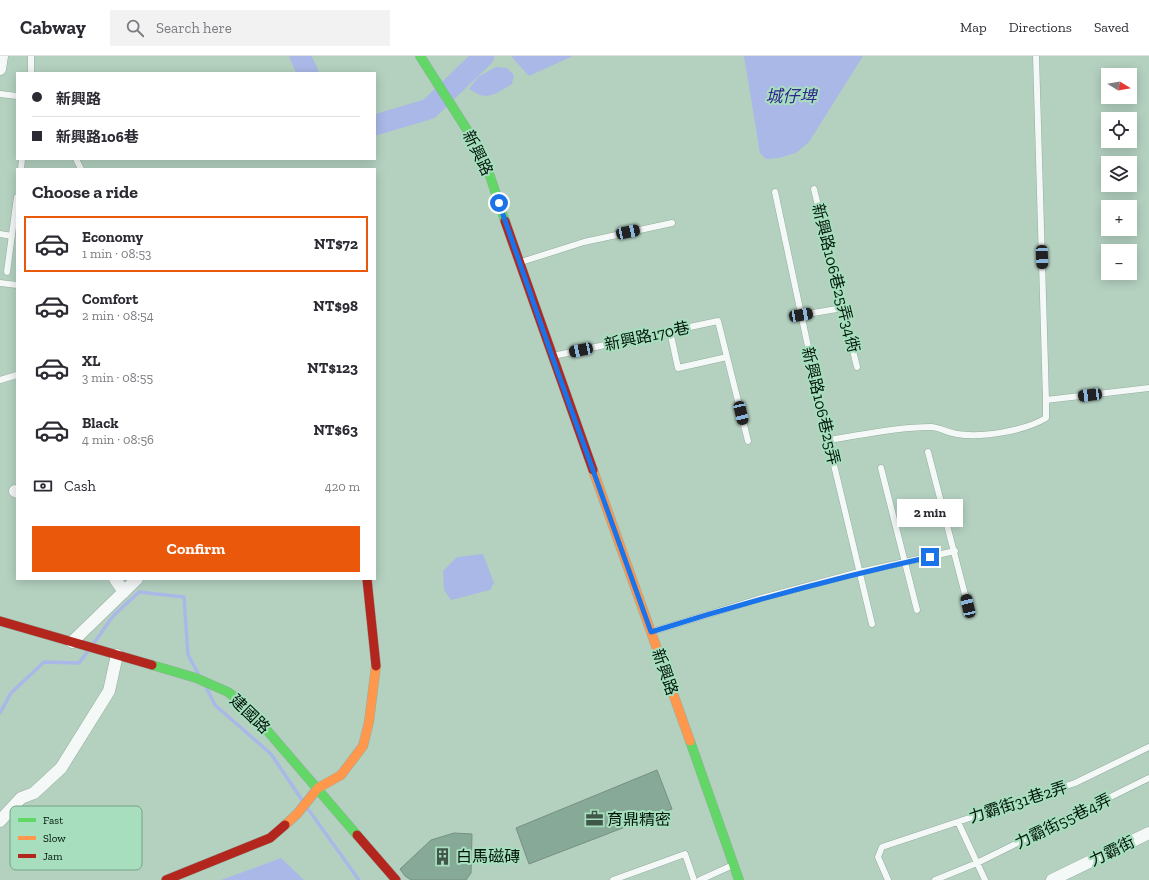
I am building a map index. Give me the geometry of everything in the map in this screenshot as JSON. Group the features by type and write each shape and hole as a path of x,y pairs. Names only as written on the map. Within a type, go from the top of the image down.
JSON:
{"street":[{"path":"0,69 2,56"},
{"name":"新興路","path":"420,56 471,136 489,173 552,356 739,880"},
{"path":"116,580 124,592"},
{"path":"72,642 136,580"},
{"path":"166,880 270,838 297,814 318,788 341,776 363,746 369,722 376,664 366,580"},
{"name":"建國路","path":"0,621 196,678 228,692 248,707 396,880"},
{"path":"14,806 21,798 34,792 61,768 109,691 117,655"},
{"path":"0,821 10,810"},
{"name":"力霸街","path":"1052,880 1149,834"}],"lane":[{"path":"31,56 31,72"},
{"path":"828,440 910,428 933,427 948,432 967,435 1008,431 1036,424 1046,418 1036,56"},
{"path":"0,94 16,96"},
{"name":"新興路106巷25弄34衖","path":"814,189 857,367"},
{"name":"新興路106巷25弄","path":"775,192 828,440 872,624"},
{"path":"7,272 16,205"},
{"path":"520,263 584,242 672,223"},
{"path":"0,234 12,236"},
{"path":"0,283 16,285"},
{"path":"801,315 843,308"},
{"name":"新興路170巷","path":"552,356 718,321 727,357"},
{"path":"670,331 678,368 727,357 748,442"},
{"path":"0,380 16,375"},
{"path":"1046,400 1149,388"},
{"path":"928,452 955,551 968,606"},
{"path":"881,468 917,610"},
{"path":"651,632 758,599 859,572 955,551"},
{"name":"力霸街31巷2弄","path":"888,880 878,857 882,847 1075,783 1149,747"},
{"name":"力霸街55巷4弄","path":"935,880 977,863 1149,778"},
{"path":"958,822 986,880"},
{"path":"614,880 685,854 694,880"},
{"path":"700,880 733,865"}],"water":[{"path":"511,56 573,56 529,76"},
{"name":"城仔埤","path":"744,56 863,56 809,142 796,153 779,158 766,159 760,153"},
{"path":"496,67 507,68 514,75 512,84 486,96 469,89 478,77"},
{"path":"483,554 494,583 490,590 451,600 444,590 443,571 457,557"},
{"path":"281,858 304,880 221,880"}],"building":[{"name":"育鼎精密","path":"657,770 672,809 529,864 516,828"},
{"name":"白馬磁磚","path":"454,833 472,834 471,873 466,880 411,880 405,876 400,869 431,840"}],"waterway":[{"path":"300,56 308,72"},
{"path":"376,125 429,109 484,56"},
{"path":"94,643 113,616 139,592 184,597 188,655 198,673"},
{"path":"0,713 11,693 44,662 79,663 88,651"},
{"path":"207,689 215,705 271,754 302,800"},
{"path":"308,809 359,880"}],"traffic: fast":[{"path":"420,56 471,136 489,173 505,221"},
{"path":"152,665 196,678 228,692 247,707 357,835"},
{"path":"690,741 739,880"}],"traffic: slow":[{"path":"593,470 690,741"},
{"path":"285,825 297,814 318,788 341,775 363,746 369,722 376,666"}],"traffic: jam":[{"path":"505,221 593,470"},
{"path":"367,580 376,666"},
{"path":"0,621 152,665"},
{"path":"166,880 270,838 285,825"},
{"path":"357,835 396,880"}],"place":[{"name":"育鼎精密","path":"594,819"},
{"name":"白馬磁磚","path":"443,856"}],"route":[{"path":"499,203 651,632 758,599 859,572 930,557"}]}
